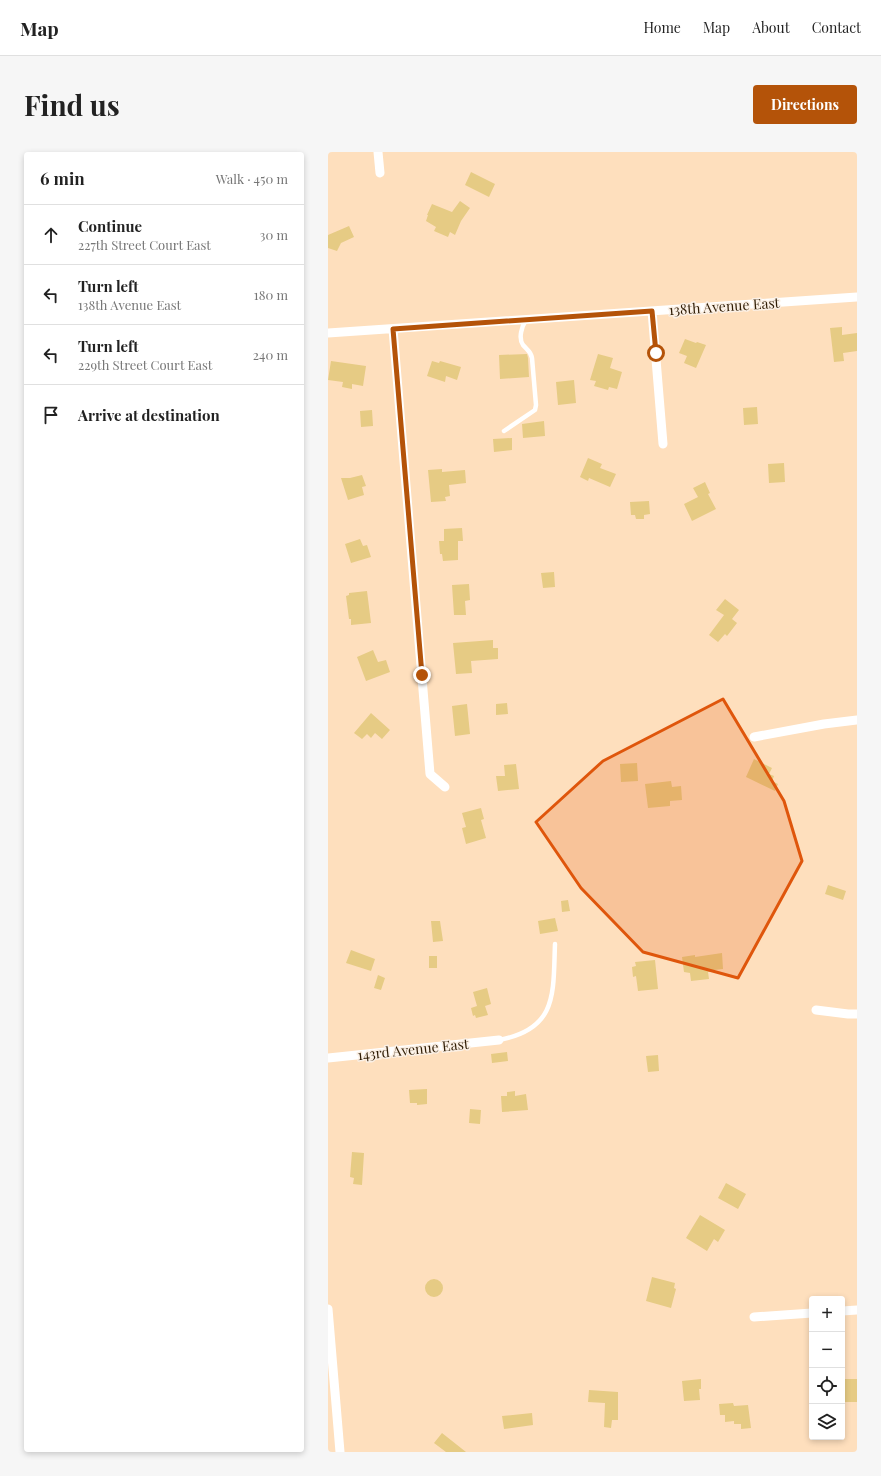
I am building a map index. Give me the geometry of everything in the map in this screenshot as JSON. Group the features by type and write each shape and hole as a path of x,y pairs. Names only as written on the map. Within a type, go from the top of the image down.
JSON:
{"street":[{"path":"378,152 380,173"},
{"name":"138th Avenue East","path":"328,333 857,297"},
{"path":"652,311 663,444"},
{"path":"393,329 430,774 445,787"},
{"path":"754,737 824,724 857,720"},
{"path":"816,1010 857,1014"},
{"name":"143rd Avenue East","path":"328,1058 499,1040"},
{"path":"328,1309 329,1340 340,1452"},
{"path":"845,1311 857,1310"},
{"path":"754,1317 809,1313"}],"lane":[{"path":"504,431 536,407 531,353 522,344 521,339 523,324 526,320"},
{"path":"499,1040 512,1038 529,1030 545,1015 550,1004 553,990 555,944"}],"highlighted area":[{"path":"723,699 784,801 802,861 738,978 643,952 581,888 536,822 603,761"}],"building":[{"path":"471,172 495,184 489,197 465,185"},
{"path":"460,201 470,208 461,221 455,235 450,232 448,237 434,231 436,227 426,221 432,204 452,212"},
{"path":"349,226 354,237 341,243 337,251 328,248 328,235"},
{"path":"842,327 842,335 857,333 857,351 843,353 844,361 834,362 830,328"},
{"path":"685,339 706,345 696,368 684,363 687,356 679,353"},
{"path":"527,354 529,377 500,379 499,355"},
{"path":"598,354 613,358 610,368 622,372 617,389 609,387 608,390 594,386 596,381 590,380"},
{"path":"331,361 366,366 363,386 352,384 352,389 342,387 343,382 328,380"},
{"path":"432,361 439,363 440,361 461,367 457,380 446,376 445,382 427,376"},
{"path":"574,380 576,403 558,405 556,382"},
{"path":"757,407 758,424 744,425 743,408"},
{"path":"372,410 373,426 361,427 360,411"},
{"path":"544,421 545,436 523,438 522,424"},
{"path":"512,438 512,450 494,452 493,439"},
{"path":"588,458 602,464 600,468 616,474 610,487 589,478 588,481 580,477"},
{"path":"784,463 785,482 769,483 768,464"},
{"path":"442,469 442,472 465,470 466,483 449,485 450,496 445,497 446,501 431,502 428,470"},
{"path":"362,475 366,486 362,487 364,495 348,500 341,478 350,478"},
{"path":"705,482 710,493 708,494 716,509 692,521 684,504 698,497 693,488"},
{"path":"649,501 650,514 644,515 644,519 636,519 635,515 631,515 630,502"},
{"path":"462,528 463,541 458,541 458,560 443,561 442,554 440,554 439,541 444,541 444,529"},
{"path":"360,539 363,546 367,545 371,557 351,563 345,544"},
{"path":"554,572 555,587 543,588 541,573"},
{"path":"469,584 470,600 465,601 466,615 454,615 452,585"},
{"path":"367,591 371,623 351,625 346,596 349,595 349,593"},
{"path":"725,599 739,610 732,619 737,623 727,636 725,634 718,642 709,635 724,615 716,610"},
{"path":"493,640 493,648 498,648 498,659 471,661 472,673 456,674 453,643"},
{"path":"373,650 378,662 386,660 390,672 366,681 357,657"},
{"path":"507,703 508,714 496,715 496,704"},
{"path":"467,704 470,734 455,736 452,706"},
{"path":"371,713 390,730 382,739 375,733 371,738 367,734 362,739 354,733"},
{"path":"754,759 772,768 769,774 774,776 772,781 778,784 775,791 746,777"},
{"path":"637,763 638,781 621,782 620,764"},
{"path":"516,764 519,789 498,791 496,776 505,776 504,765"},
{"path":"671,781 672,787 681,786 682,800 670,801 670,806 648,808 645,784"},
{"path":"481,808 484,819 481,820 486,838 466,844 462,828 466,827 462,813"},
{"path":"828,885 846,891 843,900 825,894"},
{"path":"568,900 570,911 562,912 561,901"},
{"path":"555,918 558,931 540,934 538,921"},
{"path":"431,921 440,921 443,941 433,942"},
{"path":"351,950 375,959 371,971 346,963"},
{"path":"722,953 723,969 708,972 709,979 691,981 690,973 684,972 682,957 695,955 695,957"},
{"path":"429,956 437,956 437,968 429,968"},
{"path":"655,960 658,989 638,991 636,976 633,977 632,967 636,966 635,962"},
{"path":"378,975 385,978 381,990 374,988"},
{"path":"487,988 491,1004 485,1006 488,1015 476,1018 475,1015 473,1016 471,1008 477,1006 473,992"},
{"path":"507,1052 508,1061 492,1063 491,1054"},
{"path":"658,1055 659,1071 648,1072 646,1056"},
{"path":"427,1089 427,1104 417,1105 417,1103 410,1103 409,1090"},
{"path":"515,1091 515,1096 526,1094 528,1110 502,1112 501,1096 507,1096 507,1092"},
{"path":"470,1109 481,1110 480,1124 469,1123"},
{"path":"352,1152 364,1153 362,1185 353,1184 354,1178 350,1177"},
{"path":"726,1183 746,1194 738,1209 718,1198"},
{"path":"700,1215 725,1230 718,1242 714,1239 707,1251 686,1238"},
{"path":"652,1277 675,1283 674,1288 676,1289 671,1308 646,1301"},
{"path":"434,1279 440,1282 443,1288 440,1294 434,1297 428,1294 425,1288 428,1282"},
{"path":"701,1379 701,1389 699,1389 700,1400 684,1401 682,1381"},
{"path":"845,1379 857,1379 857,1402 845,1402"},
{"path":"589,1390 618,1392 618,1420 612,1420 611,1428 604,1427 605,1403 588,1402"},
{"path":"733,1403 734,1406 748,1405 751,1428 741,1429 741,1424 734,1424 734,1421 725,1422 725,1415 720,1415 719,1404"},
{"path":"532,1413 533,1425 504,1429 502,1416"},
{"path":"442,1433 466,1452 446,1452 434,1443"}],"route":[{"path":"422,675 393,329 652,311 656,353"}]}
